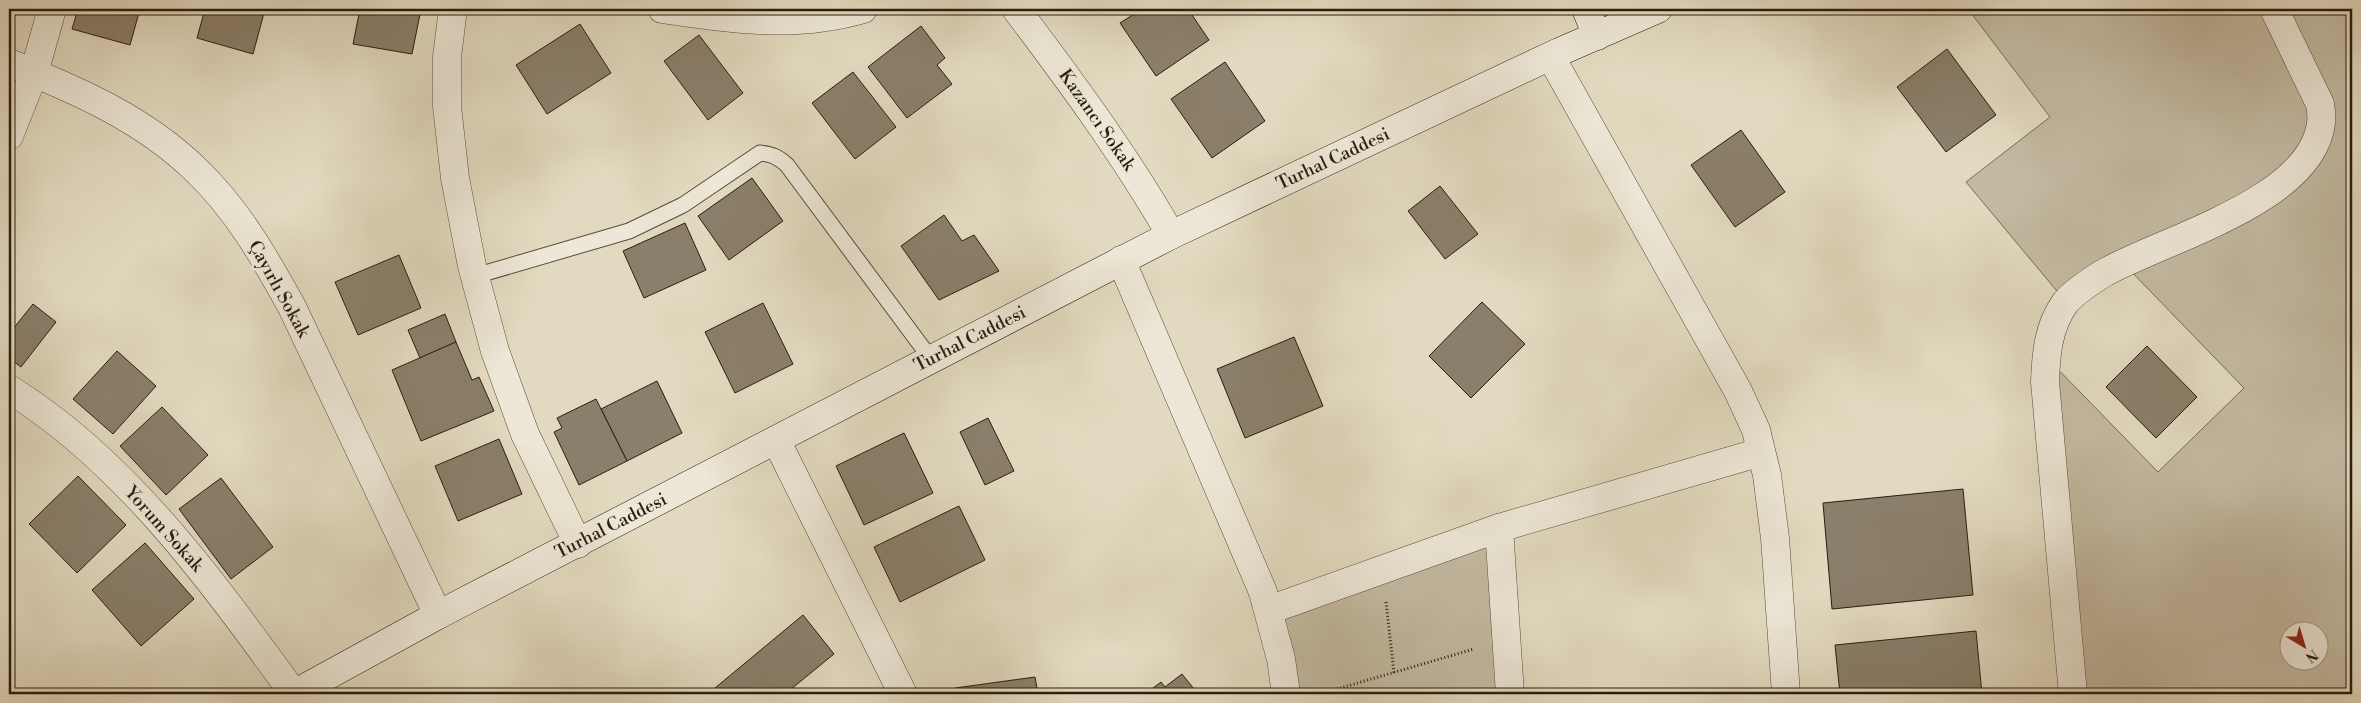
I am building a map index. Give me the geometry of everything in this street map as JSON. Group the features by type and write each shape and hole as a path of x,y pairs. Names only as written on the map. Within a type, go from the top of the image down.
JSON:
{"street":[{"path":"9,136 34,73 52,9"},
{"path":"453,9 446,83 450,138 454,178 475,276 495,350 526,434 578,544"},
{"path":"662,9 763,22 818,18 863,9"},
{"name":"Kazancı Sokak","path":"1016,9 1135,173 1171,235"},
{"path":"1586,9 1597,36"},
{"name":"Turhal Caddesi","path":"294,694 438,615 1171,235 1551,57 1658,9"},
{"path":"2073,694 2045,382 2046,350 2054,322 2066,302 2090,282 2123,263 2250,205 2289,178 2304,162 2319,133 2322,121 2320,104 2274,9"},
{"path":"1551,57 1738,391 1756,430 1767,475 1774,538 1786,694"},
{"name":"Çayırlı Sokak","path":"9,63 79,93 121,115 175,151 196,170 232,210 271,268 292,307 438,615"},
{"path":"1122,260 1269,610 1281,659 1286,694"},
{"name":"Yorum Sokak","path":"9,390 78,441 123,483 168,530 224,597 294,694"},
{"path":"776,440 903,694"},
{"path":"1269,610 1499,528 1762,452"},
{"path":"1499,528 1510,694"}],"lane":[{"path":"475,276 629,231 683,205 760,153 770,154 778,156 787,165 931,359"}],"path":[{"path":"1383,569 1394,673"},
{"path":"1320,694 1506,640"}],"shaded area":[{"path":"1968,9 2352,9 2352,694 2073,694 2046,357 2158,472 2244,388 2123,263 2066,302 1966,182 2050,117"},
{"path":"1499,528 1510,694 1286,694 1272,620"}],"building":[{"path":"78,9 140,9 130,45 72,29"},
{"path":"205,9 265,9 253,54 197,38"},
{"path":"360,9 421,9 412,54 353,44"},
{"path":"1142,9 1188,9 1209,40 1156,76 1120,23"},
{"path":"580,24 611,73 547,114 516,65"},
{"path":"921,26 945,58 937,65 952,84 907,118 868,67"},
{"path":"699,35 743,93 708,120 664,61"},
{"path":"1947,49 1996,115 1946,152 1897,87"},
{"path":"1225,62 1265,121 1212,158 1171,99"},
{"path":"853,72 896,127 855,159 812,103"},
{"path":"1741,130 1785,192 1735,227 1691,165"},
{"path":"752,178 783,221 729,260 698,216"},
{"path":"1440,186 1478,234 1445,259 1408,211"},
{"path":"944,215 962,241 974,235 999,271 939,300 901,246"},
{"path":"685,223 706,270 644,298 623,251"},
{"path":"399,255 421,308 358,335 335,282"},
{"path":"1482,302 1525,344 1471,398 1429,356"},
{"path":"763,303 793,364 735,393 705,332"},
{"path":"33,304 56,322 21,367 9,358 9,334"},
{"path":"445,314 456,342 420,358 408,330"},
{"path":"1294,337 1323,406 1245,438 1217,369"},
{"path":"456,342 472,380 479,377 494,411 421,441 392,370"},
{"path":"2147,346 2197,397 2156,438 2106,387"},
{"path":"117,351 156,386 113,434 73,399"},
{"path":"657,381 682,433 627,461 601,409"},
{"path":"596,399 627,461 579,485 554,432 562,428 557,418"},
{"path":"162,407 208,455 166,495 120,446"},
{"path":"988,418 1014,471 985,485 960,432"},
{"path":"904,433 933,493 864,525 836,466"},
{"path":"499,439 522,494 458,521 435,466"},
{"path":"78,476 126,525 77,573 29,524"},
{"path":"221,478 273,547 231,579 179,509"},
{"path":"1963,489 1973,595 1832,609 1823,503"},
{"path":"959,506 985,560 900,602 874,547"},
{"path":"145,543 194,599 141,646 92,590"},
{"path":"803,615 834,654 785,694 720,694 715,688"},
{"path":"1976,631 1982,694 1840,694 1835,645"},
{"path":"1182,674 1198,694 1145,694 1161,682 1165,687"},
{"path":"1035,677 1038,694 956,694 955,688"}]}
